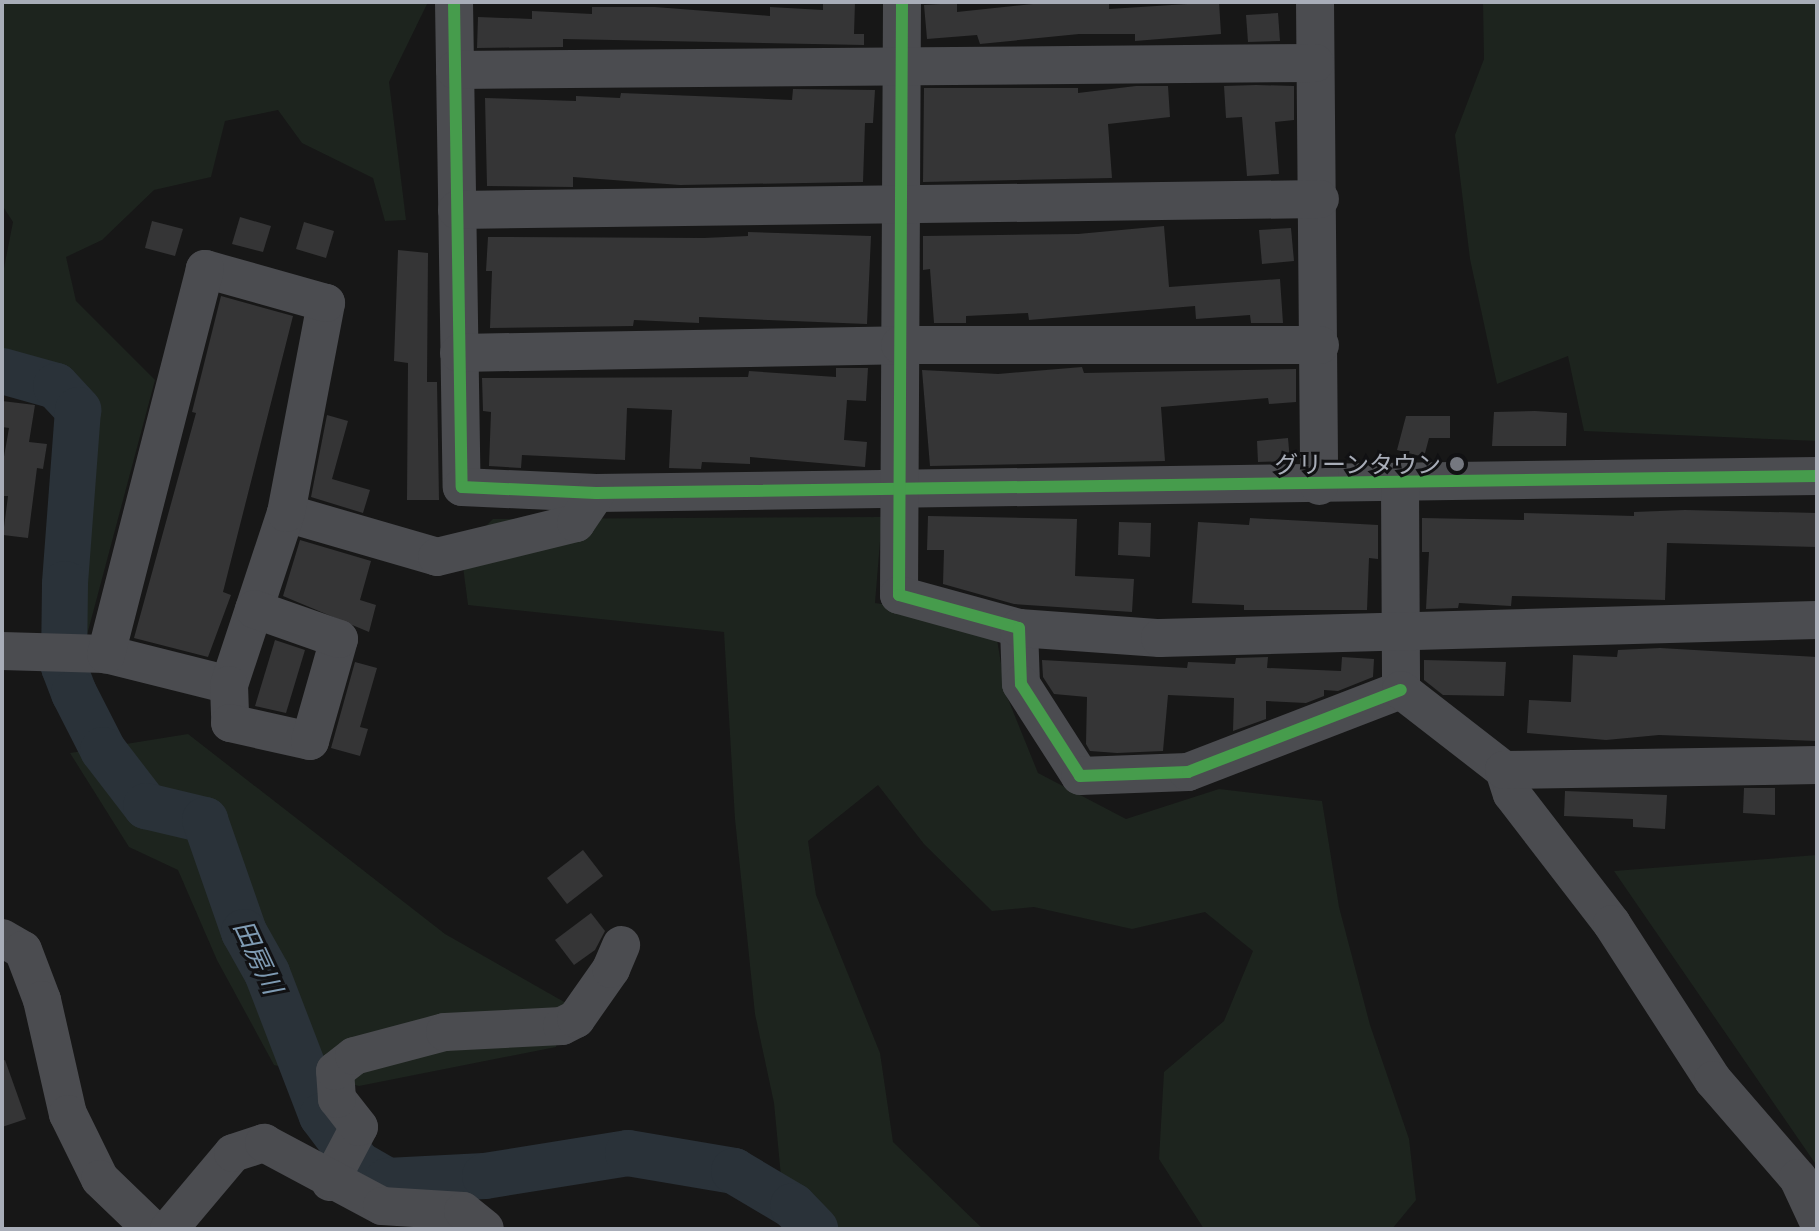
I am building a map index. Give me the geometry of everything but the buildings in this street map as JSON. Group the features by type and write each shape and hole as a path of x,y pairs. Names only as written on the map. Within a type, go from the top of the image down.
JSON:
{"street":[{"path":"454,2 462,487 596,493 1400,485 1817,476"},
{"path":"902,2 898,207 902,489 899,595 1019,628 1160,638 1400,629 1817,620"},
{"path":"1315,2 1320,199 1319,486"},
{"path":"455,70 901,70 1315,63"},
{"path":"457,210 898,207 1320,199"},
{"path":"98,654 205,269 326,303 286,513 254,609 229,685 230,723 310,741 339,639 254,609"},
{"path":"459,353 900,345 1320,345"},
{"path":"1400,485 1401,690"},
{"path":"286,513 437,557 576,523 596,493"},
{"path":"1019,628 1021,684 1080,776 1188,772 1401,690"},
{"path":"11,658 98,654 229,685"},
{"path":"1401,690 1504,770 1512,794 1612,924 1713,1080 1798,1178 1817,1219"},
{"path":"1504,770 1817,765"},
{"path":"2,938 23,950 42,1000 68,1114 100,1179 152,1229"},
{"path":"333,1176 359,1127 337,1099 335,1071 354,1056 445,1032 562,1026 576,1019 611,969 621,945"},
{"path":"169,1229 233,1153 264,1143 333,1176 382,1206 463,1211 485,1229"}],"shaded area":[{"path":"2,2 428,2 389,82 406,220 385,221 373,178 302,143 278,110 225,121 211,177 154,190 102,240 66,257 76,301 155,380 87,635 50,613 82,411 71,379 2,353 2,278 13,222 2,205"},
{"path":"1483,2 1817,2 1817,441 1584,431 1568,356 1497,384 1470,259 1455,135 1484,59"},
{"path":"882,517 875,603 994,621 1006,694 1038,773 1126,819 1219,789 1322,801 1339,907 1370,1025 1409,1139 1416,1200 1392,1229 1204,1229 1159,1159 1164,1072 1224,1021 1253,951 1205,912 1132,929 1034,907 992,911 924,844 878,785 808,841 816,895 880,1053 893,1142 983,1229 786,1229 774,1103 755,1014 735,819 724,632 468,605 461,551 493,519"},
{"path":"188,734 445,934 566,1003 556,1047 359,1086 274,1065 217,960 178,870 129,847 70,753"},
{"path":"1817,855 1817,1166 1614,871"}],"waterway":[{"name":"田房川","path":"2,371 56,386 78,410 65,584 64,667 74,693 103,750 146,806 205,820 244,932 267,973 322,1116 358,1164 387,1181 485,1176 628,1153 734,1171 793,1206 815,1229"}],"cycle path":[{"path":"454,2 462,487 596,493 1817,476"},
{"path":"902,2 899,595 1019,628 1021,684 1080,776 1188,772 1401,690"}],"place":[{"name":"グリーンタウン","path":"1457,464"}]}
